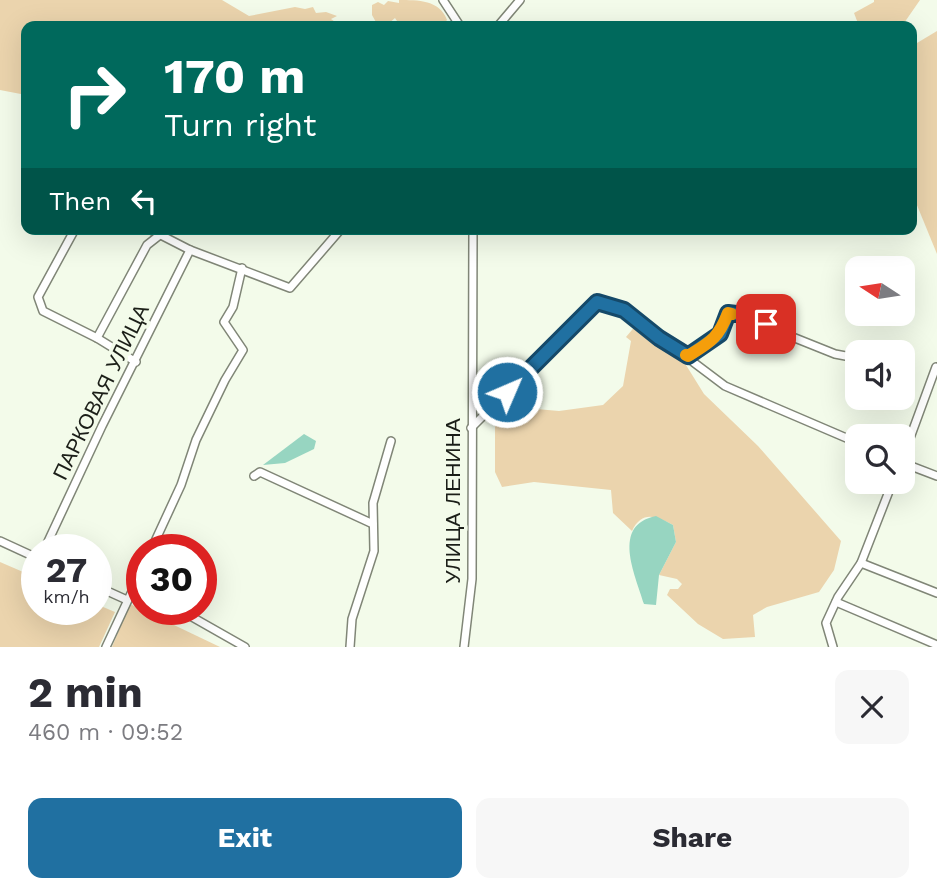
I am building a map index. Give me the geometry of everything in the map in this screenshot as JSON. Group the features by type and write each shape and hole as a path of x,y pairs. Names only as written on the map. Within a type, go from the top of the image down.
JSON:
{"street":[{"path":"443,0 457,21"},
{"path":"502,21 520,0"},
{"path":"72,235 38,298 43,311 97,338 135,362"},
{"path":"97,338 147,245 160,235"},
{"path":"163,235 190,250 290,288 336,235"},
{"name":"УЛИЦА ЛЕНИНА","path":"464,647 472,579 473,235"},
{"name":"ПАРКОВАЯ УЛИЦА","path":"51,534 190,250"},
{"path":"158,534 181,485 196,440 243,350 225,321 233,307 242,268"},
{"path":"471,428 597,302 624,310 725,386 845,437"},
{"path":"688,356 720,334 728,313 753,316 780,332 845,356"},
{"path":"915,424 936,366"},
{"path":"350,647 352,618 374,551 373,503 391,441"},
{"path":"915,468 937,476"},
{"path":"254,476 260,472 373,524"},
{"path":"832,646 826,623 861,563 888,494"},
{"path":"0,541 21,551"},
{"path":"861,563 937,593"},
{"path":"106,647 126,602"},
{"path":"836,602 937,645"},
{"path":"206,625 245,647"}],"shaded area":[{"path":"0,0 222,0 249,16 295,7 313,7 316,13 326,12 337,16 331,19 334,21 21,21 21,94 0,90"},
{"path":"399,0 427,2 439,8 447,20 397,21 395,18 392,21 375,21 372,5 378,2 384,5 388,1 399,3"},
{"path":"920,0 905,21 857,21 854,13 874,2"},
{"path":"937,31 937,254 917,205 917,43"},
{"path":"637,324 681,357 704,394 758,446 841,541 834,570 819,592 767,607 753,615 755,637 723,639 698,624 667,595 670,589 678,589 682,584 677,579 659,575 676,542 673,525 650,517 640,520 632,531 613,513 611,490 534,482 502,487 495,472 495,419 514,407 559,411 603,405 623,386 631,341 626,337"},
{"path":"0,562 21,571 21,625 109,625 99,647 0,647"},
{"path":"126,614 126,625 174,625 220,647 112,647"}],"water":[{"path":"304,434 316,441 314,449 285,463 263,465"},
{"path":"656,516 673,525 676,542 659,575 656,605 644,604 632,565 630,540 634,529 642,521"}],"slow traffic":[{"path":"686,355 720,334 728,313 732,314"}],"route":[{"path":"507,392 597,302 624,310 659,338 688,356 720,334 728,313 753,316 766,324"}]}
